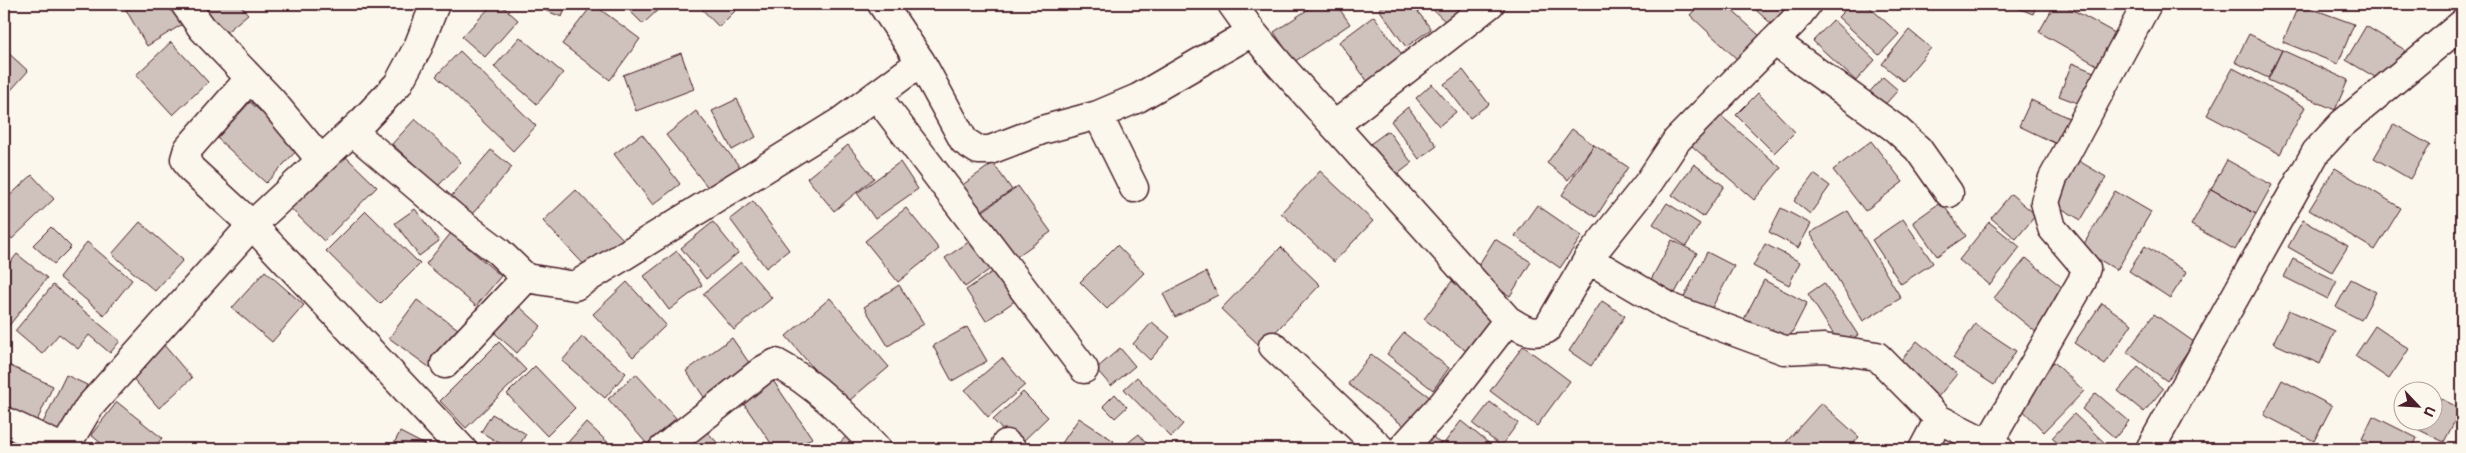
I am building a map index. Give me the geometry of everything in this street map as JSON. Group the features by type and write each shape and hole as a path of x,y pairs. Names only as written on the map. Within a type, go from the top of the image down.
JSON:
{"street":[{"path":"184,4 202,28 250,78 320,159"},
{"path":"4,422 65,449 89,407 252,225 320,159 352,132 398,84 418,48 436,4"},
{"path":"882,4 921,62 964,141 978,150 990,150 1042,130 1098,115 1138,98 1252,32"},
{"path":"1232,4 1252,32 1508,320 1532,332 1540,332 1547,329 1588,259 1649,182 1677,140 1774,41 1807,4"},
{"path":"1334,125 1490,4"},
{"path":"1588,259 1673,309 1784,350 1824,348 1877,356 1939,419 1993,446 2082,281 2086,268 2052,228 2045,202 2053,178 2147,4"},
{"path":"2150,449 2212,342 2291,193 2316,152 2342,124 2462,24"},
{"path":"1774,41 1896,130 1918,149 1950,194"},
{"path":"352,132 453,217 498,250 526,278 575,286 840,122 921,62"},
{"path":"250,78 188,148 186,159 191,169 252,225 462,449"},
{"path":"876,95 1084,369"},
{"path":"1098,115 1134,188"},
{"path":"445,364 526,278"},
{"path":"1402,449 1442,405 1508,320"},
{"path":"1273,346 1381,449"},
{"path":"662,449 763,370 776,362 813,388 858,428 877,449"},
{"path":"1923,449 1939,419"}],"building":[{"path":"137,4 175,4 186,22 147,46 126,10"},
{"path":"200,4 239,4 248,14 224,34"},
{"path":"493,4 500,4 518,20 485,57 462,37"},
{"path":"529,4 567,4 562,17"},
{"path":"593,4 640,39 610,80 562,44"},
{"path":"623,4 664,4 643,24"},
{"path":"697,4 742,4 719,27"},
{"path":"1238,4 1266,4 1248,17"},
{"path":"1316,4 1336,4 1350,24 1294,62 1274,32"},
{"path":"1387,4 1412,4 1431,29 1406,47 1379,9"},
{"path":"1427,4 1473,4 1451,27"},
{"path":"1700,4 1725,4 1761,37 1739,61 1690,15"},
{"path":"1749,4 1795,4 1775,27"},
{"path":"1851,4 1866,4 1899,34 1879,55 1838,17"},
{"path":"2008,4 2037,4 2033,14"},
{"path":"2055,4 2062,4 2115,33 2097,65 2039,32"},
{"path":"2299,4 2354,24 2338,64 2283,42"},
{"path":"1374,16 1403,56 1368,82 1339,42"},
{"path":"1833,20 1875,60 1856,81 1813,41"},
{"path":"2366,26 2405,50 2385,83 2346,60"},
{"path":"1909,30 1931,48 1903,81 1882,64"},
{"path":"2249,34 2282,50 2268,78 2235,62"},
{"path":"520,37 563,73 537,104 494,67"},
{"path":"171,42 208,82 173,115 136,75"},
{"path":"4,49 28,71 4,98"},
{"path":"2282,50 2348,80 2335,110 2268,80"},
{"path":"460,51 536,126 513,151 436,76"},
{"path":"681,53 694,89 636,111 623,75"},
{"path":"2072,63 2101,75 2088,107 2059,96"},
{"path":"2233,68 2305,107 2280,154 2207,115"},
{"path":"1463,70 1489,104 1470,118 1444,84"},
{"path":"1883,77 1898,90 1881,109 1866,96"},
{"path":"1432,84 1456,112 1439,126 1416,98"},
{"path":"1758,93 1795,132 1774,153 1736,115"},
{"path":"737,99 756,137 732,150 712,111"},
{"path":"2031,100 2073,120 2061,146 2019,126"},
{"path":"250,102 300,147 266,183 217,138"},
{"path":"1408,107 1437,146 1419,159 1391,121"},
{"path":"696,111 743,171 714,195 666,135"},
{"path":"1719,114 1781,168 1754,200 1692,146"},
{"path":"415,119 461,162 438,186 392,144"},
{"path":"2394,124 2430,145 2410,179 2374,158"},
{"path":"1572,129 1594,145 1568,180 1547,163"},
{"path":"1388,131 1412,163 1390,180 1366,147"},
{"path":"642,134 680,184 653,205 614,154"},
{"path":"1871,141 1903,182 1865,211 1833,170"},
{"path":"848,145 874,178 834,211 807,178"},
{"path":"1594,145 1628,167 1596,217 1562,195"},
{"path":"491,150 512,167 469,218 448,200"},
{"path":"344,155 377,187 324,241 291,209"},
{"path":"2227,160 2272,185 2256,214 2211,189"},
{"path":"2079,161 2106,177 2081,220 2054,204"},
{"path":"900,162 918,189 875,219 857,193"},
{"path":"993,163 1012,190 975,215 957,189"},
{"path":"1694,164 1724,186 1703,217 1672,195"},
{"path":"2335,168 2401,208 2375,250 2309,210"},
{"path":"1320,171 1373,221 1334,262 1281,213"},
{"path":"1814,174 1830,186 1810,214 1794,201"},
{"path":"32,175 54,199 12,239 4,230 4,201"},
{"path":"1018,186 1051,232 1012,260 979,214"},
{"path":"2211,189 2256,214 2235,250 2191,225"},
{"path":"576,190 624,240 591,272 543,221"},
{"path":"2115,191 2151,212 2117,270 2081,249"},
{"path":"2011,194 2036,215 2016,239 1991,218"},
{"path":"753,201 789,250 766,268 730,219"},
{"path":"1941,202 1966,236 1937,256 1913,222"},
{"path":"1667,203 1700,224 1686,246 1653,224"},
{"path":"1537,205 1582,236 1560,268 1515,236"},
{"path":"906,208 939,249 898,282 865,241"},
{"path":"1781,208 1811,224 1798,248 1769,232"},
{"path":"415,209 439,241 419,256 395,223"},
{"path":"366,211 420,264 380,304 326,251"},
{"path":"1848,211 1901,298 1863,321 1810,233"},
{"path":"1903,219 1933,263 1901,284 1872,240"},
{"path":"2303,220 2348,246 2332,272 2288,247"},
{"path":"140,222 183,260 155,291 112,254"},
{"path":"713,222 738,253 706,279 681,248"},
{"path":"1989,222 2020,247 1990,285 1959,260"},
{"path":"51,227 71,247 54,264 33,245"},
{"path":"451,233 501,276 476,306 426,264"},
{"path":"976,237 996,265 965,287 945,258"},
{"path":"1495,239 1531,262 1510,296 1473,274"},
{"path":"1672,240 1697,253 1670,302 1646,289"},
{"path":"87,242 132,280 104,315 59,277"},
{"path":"1765,244 1800,262 1789,285 1753,266"},
{"path":"1117,245 1144,273 1107,309 1080,282"},
{"path":"2145,246 2187,272 2170,298 2129,271"},
{"path":"1281,247 1320,285 1261,347 1221,309"},
{"path":"677,251 702,285 669,310 644,276"},
{"path":"1707,252 1734,266 1706,319 1680,305"},
{"path":"17,254 47,278 7,328 4,325 4,270"},
{"path":"2026,258 2069,293 2037,333 1994,298"},
{"path":"2293,259 2337,281 2328,299 2284,277"},
{"path":"741,262 772,298 734,330 703,294"},
{"path":"998,268 1019,298 986,321 966,290"},
{"path":"265,271 304,305 272,342 232,308"},
{"path":"1206,272 1218,295 1175,317 1163,294"},
{"path":"2351,279 2376,292 2361,320 2336,307"},
{"path":"1764,280 1807,303 1785,346 1742,323"},
{"path":"1452,281 1502,319 1474,357 1424,319"},
{"path":"627,282 666,325 633,357 593,314"},
{"path":"1824,283 1858,335 1841,346 1808,294"},
{"path":"53,285 120,341 110,353 89,335 78,349 59,334 42,354 15,331"},
{"path":"899,285 924,324 888,346 864,307"},
{"path":"830,298 889,367 844,405 786,336"},
{"path":"417,300 461,331 433,370 389,338"},
{"path":"512,300 541,326 517,353 488,327"},
{"path":"1602,301 1625,316 1591,366 1569,351"},
{"path":"2102,303 2132,324 2105,364 2074,343"},
{"path":"2289,310 2335,331 2320,364 2273,343"},
{"path":"2154,314 2194,342 2167,381 2127,352"},
{"path":"1152,322 1170,337 1150,360 1133,344"},
{"path":"1975,324 2016,351 1994,385 1953,358"},
{"path":"2375,326 2409,349 2389,379 2355,356"},
{"path":"967,327 987,361 952,381 933,346"},
{"path":"1404,333 1449,368 1433,390 1387,354"},
{"path":"582,337 626,373 605,398 562,361"},
{"path":"732,338 752,367 706,400 686,371"},
{"path":"1917,341 1957,374 1933,403 1893,370"},
{"path":"499,342 526,370 466,428 440,401"},
{"path":"163,344 192,378 159,408 130,375"},
{"path":"1523,346 1570,381 1537,426 1490,391"},
{"path":"1120,348 1135,366 1111,386 1096,369"},
{"path":"1371,354 1431,398 1408,429 1348,384"},
{"path":"1002,358 1025,385 988,417 965,390"},
{"path":"2054,362 2084,391 2044,432 2015,402"},
{"path":"4,363 53,386 35,425 4,410"},
{"path":"535,366 575,408 547,436 507,394"},
{"path":"2138,367 2163,389 2144,412 2118,391"},
{"path":"636,374 676,418 647,444 608,399"},
{"path":"66,375 87,385 61,439 40,429"},
{"path":"1137,377 1183,424 1171,437 1124,389"},
{"path":"772,379 812,438 794,449 775,449 741,400"},
{"path":"2282,380 2332,406 2314,441 2264,415"},
{"path":"1023,392 1048,417 1018,446 993,420"},
{"path":"2096,393 2129,421 2115,438 2082,409"},
{"path":"1115,394 1127,407 1115,418 1103,406"},
{"path":"2444,400 2461,409 2444,442 2419,430 2444,430"},
{"path":"117,402 162,438 153,449 108,449 91,435"},
{"path":"1490,402 1518,423 1501,446 1473,424"},
{"path":"1821,403 1859,437 1848,449 1780,449"},
{"path":"492,414 526,434 517,449 509,449 481,432"},
{"path":"2074,414 2107,445 2102,449 2064,449 2052,438"},
{"path":"2373,416 2394,426 2394,430 2401,430 2417,438 2412,449 2383,449 2362,439"},
{"path":"1079,418 1114,441 1109,449 1058,449"},
{"path":"1461,421 1496,449 1454,449 1445,442"},
{"path":"586,422 615,449 562,449"},
{"path":"700,424 723,449 672,449"},
{"path":"400,432 433,449 391,449"},
{"path":"851,432 868,449 833,449"},
{"path":"1139,434 1151,449 1120,449"},
{"path":"1430,434 1446,449 1416,449"},
{"path":"2458,442 2462,444 2462,449 2455,449"}]}
